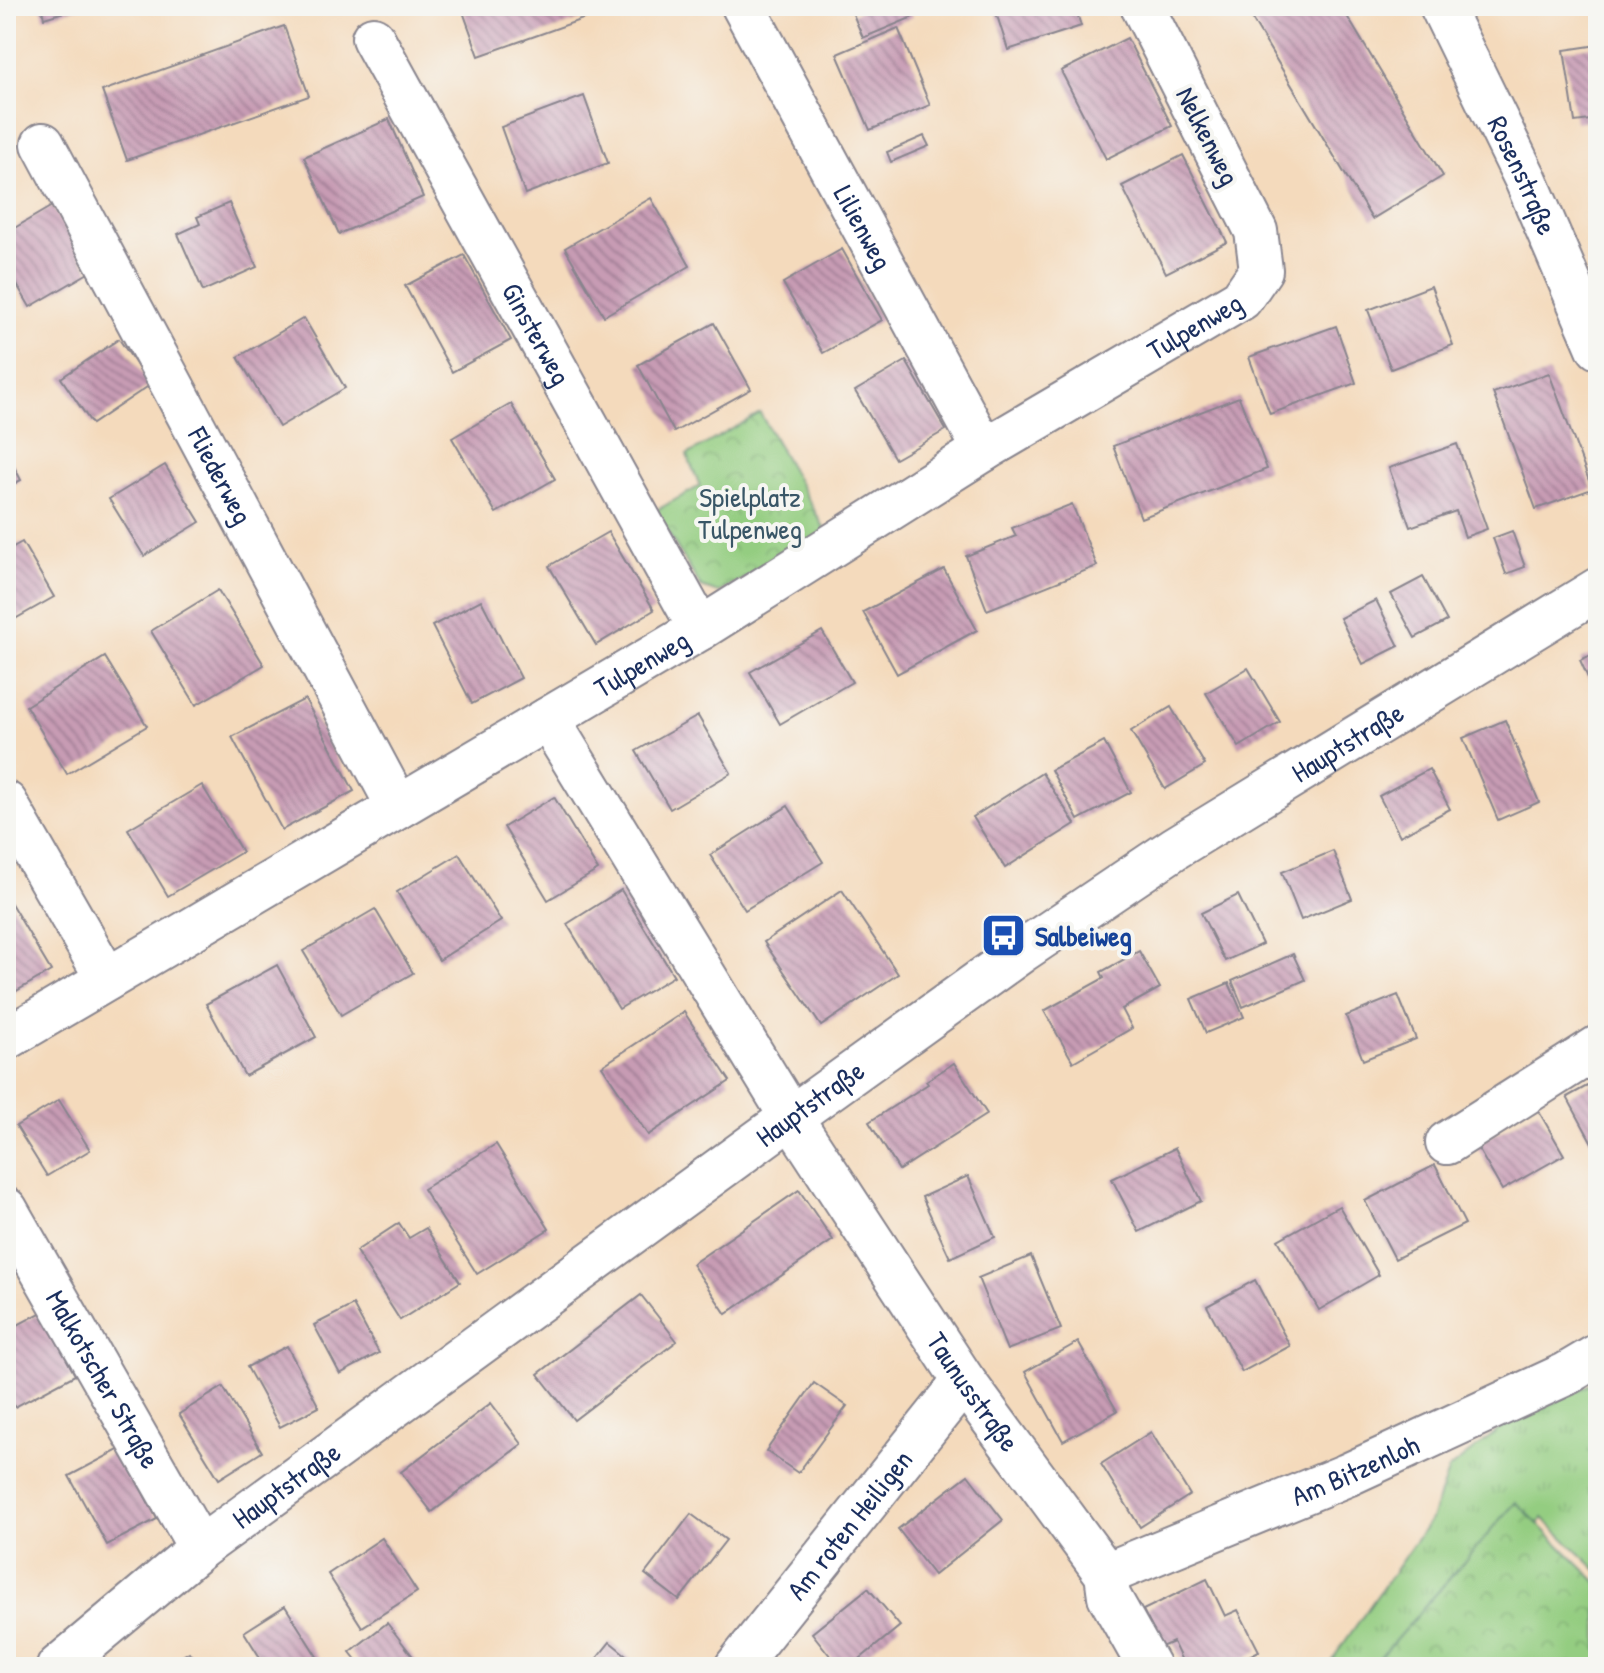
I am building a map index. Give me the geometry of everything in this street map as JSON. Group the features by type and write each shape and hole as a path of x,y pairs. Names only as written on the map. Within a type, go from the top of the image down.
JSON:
{"street":[{"name":"Lilienweg","path":"743,6 984,450"},
{"name":"Nelkenweg","path":"1142,6 1256,231 1261,270"},
{"name":"Rosenstraße","path":"1441,6 1526,180 1598,348"},
{"name":"Ginsterweg","path":"373,38 700,629"},
{"name":"Fliederweg","path":"43,144 398,807"},
{"name":"Tulpenweg","path":"6,1039 700,629 984,450 1241,299 1261,270"},
{"name":"Hauptstraße","path":"72,1662 200,1548 1022,951 1175,848 1598,589"},
{"path":"548,719 791,1117"},
{"path":"6,803 107,979"},
{"path":"1447,1143 1598,1047"},
{"name":"Taunusstraße","path":"791,1117 964,1381 1106,1574 1109,1596 1149,1667"},
{"name":"Malkotscher Straße","path":"6,1209 200,1548"},
{"name":"Am Bitzenloh","path":"1106,1574 1347,1475 1566,1374 1598,1355"},
{"name":"Am roten Heiligen","path":"736,1667 964,1381"}],"green space":[{"name":"Spielplatz Tulpenweg","path":"760,413 827,533 718,593 701,587 655,511 700,486 687,455"},
{"path":"1598,1380 1598,1571 1543,1518 1419,1667 1327,1667 1431,1519 1449,1469 1500,1429"},
{"path":"1516,1502 1598,1583 1598,1667 1372,1667"}],"building":[{"path":"41,6 81,6 81,7 44,18"},
{"path":"461,6 610,6 611,9 479,56"},
{"path":"872,6 908,6 913,17 863,38 853,14"},
{"path":"994,6 1075,6 1081,26 1008,50"},
{"path":"1244,6 1341,6 1443,176 1372,219"},
{"path":"284,26 309,96 127,160 102,91"},
{"path":"898,28 930,105 870,130 837,54"},
{"path":"1127,38 1172,126 1106,159 1061,71"},
{"path":"1598,45 1598,119 1575,122 1564,50"},
{"path":"584,96 608,163 525,194 501,127"},
{"path":"389,119 423,197 339,234 304,157"},
{"path":"924,136 929,146 891,162 887,152"},
{"path":"1183,155 1227,242 1166,273 1122,186"},
{"path":"651,198 690,266 604,316 565,248"},
{"path":"229,203 257,267 203,291 178,234 200,224 197,217"},
{"path":"52,206 90,272 30,307 6,266 6,233"},
{"path":"842,249 882,320 823,353 783,283"},
{"path":"464,255 511,340 452,372 405,286"},
{"path":"1431,286 1453,345 1391,369 1368,310"},
{"path":"304,318 345,388 279,427 238,357"},
{"path":"714,323 751,389 674,432 638,365"},
{"path":"1336,326 1356,383 1270,414 1249,357"},
{"path":"119,339 150,385 92,424 61,378"},
{"path":"906,361 946,430 895,459 855,391"},
{"path":"1549,373 1592,489 1536,509 1493,393"},
{"path":"1239,397 1267,469 1141,518 1113,446"},
{"path":"511,404 555,479 496,513 452,438"},
{"path":"1457,444 1487,529 1465,537 1456,511 1410,527 1389,468"},
{"path":"6,451 21,480 6,488"},
{"path":"165,465 200,522 144,556 109,499"},
{"path":"1072,504 1097,566 987,610 966,556 1016,536 1012,528"},
{"path":"1512,531 1525,567 1506,574 1493,538"},
{"path":"608,532 654,610 596,645 549,566"},
{"path":"22,542 54,597 6,624 6,551"},
{"path":"944,569 977,630 897,674 863,612"},
{"path":"1423,577 1447,621 1415,638 1391,594"},
{"path":"218,590 264,665 196,705 151,631"},
{"path":"481,600 521,678 472,704 432,626"},
{"path":"1376,600 1399,646 1363,664 1340,618"},
{"path":"822,631 852,682 780,724 750,672"},
{"path":"1598,652 1598,700 1580,660"},
{"path":"105,657 147,726 67,774 26,706"},
{"path":"1248,668 1280,722 1239,747 1206,693"},
{"path":"305,699 354,791 282,830 232,737"},
{"path":"1171,707 1205,765 1165,789 1131,731"},
{"path":"698,716 731,773 670,809 636,751"},
{"path":"1505,720 1539,802 1498,820 1463,738"},
{"path":"1104,742 1131,792 1078,820 1051,770"},
{"path":"1429,769 1450,809 1400,836 1379,796"},
{"path":"1042,773 1075,824 1005,868 973,817"},
{"path":"202,785 242,852 168,896 128,829"},
{"path":"554,797 598,870 548,900 504,827"},
{"path":"788,806 823,862 745,910 710,855"},
{"path":"1333,851 1352,899 1301,920 1282,872"},
{"path":"459,854 501,921 439,960 397,892"},
{"path":"621,890 674,976 619,1009 567,924"},
{"path":"842,890 898,974 821,1026 764,942"},
{"path":"6,895 51,971 6,997"},
{"path":"1238,895 1262,944 1225,961 1201,913"},
{"path":"375,909 413,973 341,1015 303,951"},
{"path":"1139,951 1160,988 1122,1009 1132,1028 1073,1062 1044,1011 1104,978 1101,972"},
{"path":"1293,954 1305,980 1243,1007 1232,981"},
{"path":"277,965 316,1037 245,1076 206,1004"},
{"path":"1229,983 1244,1017 1206,1033 1191,999"},
{"path":"1398,995 1416,1039 1363,1060 1346,1016"},
{"path":"684,1012 730,1081 648,1135 602,1066"},
{"path":"954,1063 987,1114 899,1170 869,1122 928,1084 926,1081"},
{"path":"1598,1080 1598,1154 1567,1097"},
{"path":"59,1100 90,1150 47,1176 16,1126"},
{"path":"1538,1110 1564,1155 1502,1190 1476,1145"},
{"path":"496,1144 549,1229 477,1274 423,1189"},
{"path":"1175,1148 1201,1201 1139,1232 1112,1179"},
{"path":"1435,1165 1465,1224 1395,1259 1365,1201"},
{"path":"968,1176 995,1237 950,1258 922,1197"},
{"path":"799,1190 833,1240 726,1314 692,1264"},
{"path":"1339,1206 1379,1275 1319,1310 1278,1240"},
{"path":"399,1223 409,1238 426,1228 460,1282 400,1320 356,1251"},
{"path":"1031,1256 1061,1329 1007,1350 978,1278"},
{"path":"1255,1280 1290,1346 1242,1372 1207,1306"},
{"path":"641,1295 677,1341 574,1420 538,1374"},
{"path":"353,1305 379,1353 340,1374 314,1325"},
{"path":"42,1312 75,1375 15,1407 6,1390 6,1331"},
{"path":"1078,1342 1117,1411 1063,1441 1025,1372"},
{"path":"287,1346 319,1407 280,1427 247,1367"},
{"path":"814,1383 847,1406 798,1473 766,1451"},
{"path":"223,1387 262,1452 219,1479 179,1414"},
{"path":"491,1403 522,1444 432,1512 401,1472"},
{"path":"1151,1432 1190,1495 1140,1527 1101,1464"},
{"path":"120,1449 157,1519 107,1545 69,1476"},
{"path":"968,1475 1003,1520 934,1575 898,1529"},
{"path":"691,1514 726,1540 679,1600 645,1574"},
{"path":"382,1538 417,1592 362,1627 328,1574"},
{"path":"1207,1579 1225,1616 1238,1610 1259,1651 1227,1667 1185,1667 1173,1642 1161,1647 1143,1610"},
{"path":"868,1588 900,1626 850,1667 839,1667 812,1633"},
{"path":"285,1606 321,1663 315,1667 266,1667 244,1632"},
{"path":"387,1623 421,1667 362,1667 350,1652"},
{"path":"610,1642 641,1667 590,1667"},
{"path":"189,1652 198,1667 164,1667"}],"place":[{"name":"Salbeiweg","path":"1004,936"}]}
